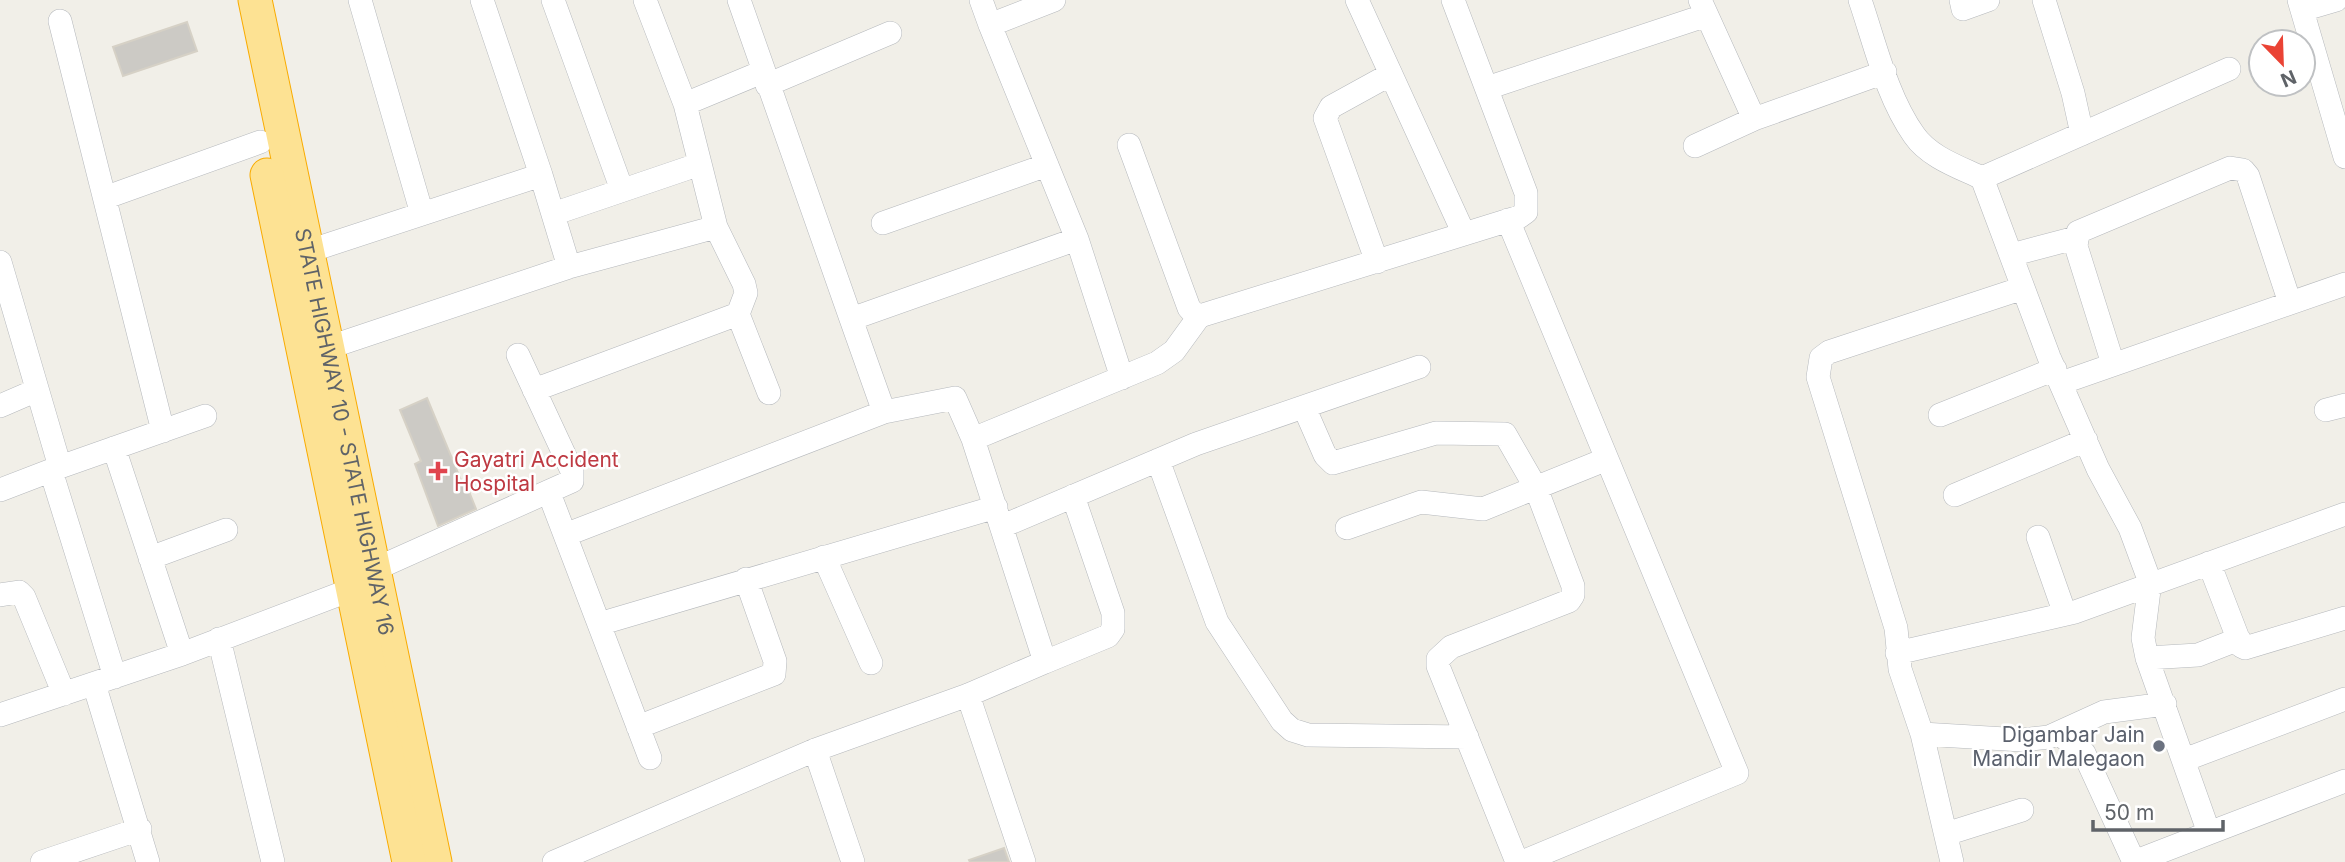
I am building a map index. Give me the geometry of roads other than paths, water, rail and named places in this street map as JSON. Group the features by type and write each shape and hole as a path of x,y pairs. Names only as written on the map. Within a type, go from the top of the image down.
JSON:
{"highway":[{"name":"STATE HIGHWAY 10 - STATE HIGHWAY 16","path":"231,0 260,142 327,348 367,580 409,862"},
{"name":"STATE HIGHWAY 10 - STATE HIGHWAY 16","path":"255,0 296,255 367,580 435,862"}],"street":[{"path":"360,0 422,215"},
{"path":"482,0 569,267"},
{"path":"554,0 622,190"},
{"path":"645,0 685,104 716,227 744,284 746,293 738,314 769,393"},
{"path":"739,0 884,412"},
{"path":"981,0 1077,239 1122,378"},
{"path":"990,25 1054,0"},
{"path":"1357,0 1464,234"},
{"path":"973,439 1166,358 1198,318 1526,212 1528,202 1453,0"},
{"path":"1860,0 1885,72 1915,136 1940,158 1982,178 2058,376 2130,528 2150,585 2143,638 2147,658 2209,833"},
{"path":"1961,0 1963,9 1988,0"},
{"path":"2044,0 2073,93 2082,134"},
{"path":"2336,0 2300,5 2345,157"},
{"path":"1487,89 1702,8 1754,119"},
{"path":"60,21 107,197 163,431"},
{"path":"685,104 765,79 890,33"},
{"path":"1982,178 2229,69"},
{"path":"1695,146 1754,119 1885,72"},
{"path":"1377,262 1325,118 1331,107 1391,74"},
{"path":"107,197 260,142"},
{"path":"1129,145 1189,308 1198,318"},
{"path":"552,214 700,164"},
{"path":"883,223 1047,165"},
{"path":"2011,255 2075,238 2083,228 2236,167 2248,176 2290,303"},
{"path":"296,255 541,175"},
{"path":"1304,407 1325,455 1333,463 1436,433 1497,432 1510,439 1536,488 1573,586 1573,595 1569,601 1444,652 1438,666 1520,862 1737,773 1508,220"},
{"path":"327,348 569,267 716,227"},
{"path":"2075,238 2113,365"},
{"path":"850,319 1077,239"},
{"path":"0,262 8,326 37,390 148,862"},
{"path":"1940,415 2058,376 2113,365 2345,284"},
{"path":"1952,862 1922,734 1897,653 1896,628 1818,377 1818,366 1829,352 2023,288"},
{"path":"534,390 738,314"},
{"path":"0,715 182,654 367,580 567,485 573,476 518,355"},
{"path":"599,624 824,557 1000,517 1073,496 1158,460 1419,367"},
{"path":"0,406 37,390"},
{"path":"565,535 884,412 955,398 973,439 1000,517 1045,662"},
{"path":"0,490 205,416"},
{"path":"1955,495 2086,440"},
{"path":"114,448 182,654"},
{"path":"1348,528 1414,503 1483,509 1607,459"},
{"path":"1158,460 1217,622 1274,710 1292,730 1308,735 1467,737"},
{"path":"549,493 650,758"},
{"path":"554,862 815,750 968,695 1108,636 1113,629 1113,614 1073,496"},
{"path":"1897,653 2065,614 2345,514"},
{"path":"150,558 226,530"},
{"path":"2038,537 2065,614"},
{"path":"824,557 871,663"},
{"path":"2209,563 2241,646 2251,647 2345,618"},
{"path":"638,727 774,674 775,661 746,579"},
{"path":"0,595 19,592 24,597 64,694"},
{"path":"219,639 273,862"},
{"path":"2147,658 2197,655 2239,639"},
{"path":"968,695 1024,862"},
{"path":"2185,760 2345,699"},
{"path":"1922,734 2022,740 2058,733 2104,712 2165,704"},
{"path":"2058,733 2084,753 2134,862 2345,781"},
{"path":"815,750 853,862"},
{"path":"1946,834 2022,810"},
{"path":"42,862 140,829"}],"place":[{"name":"Gayatri Accident Hospital","path":"438,471"},
{"name":"Digambar Jain Mandir Malegaon","path":"2159,746"}]}
